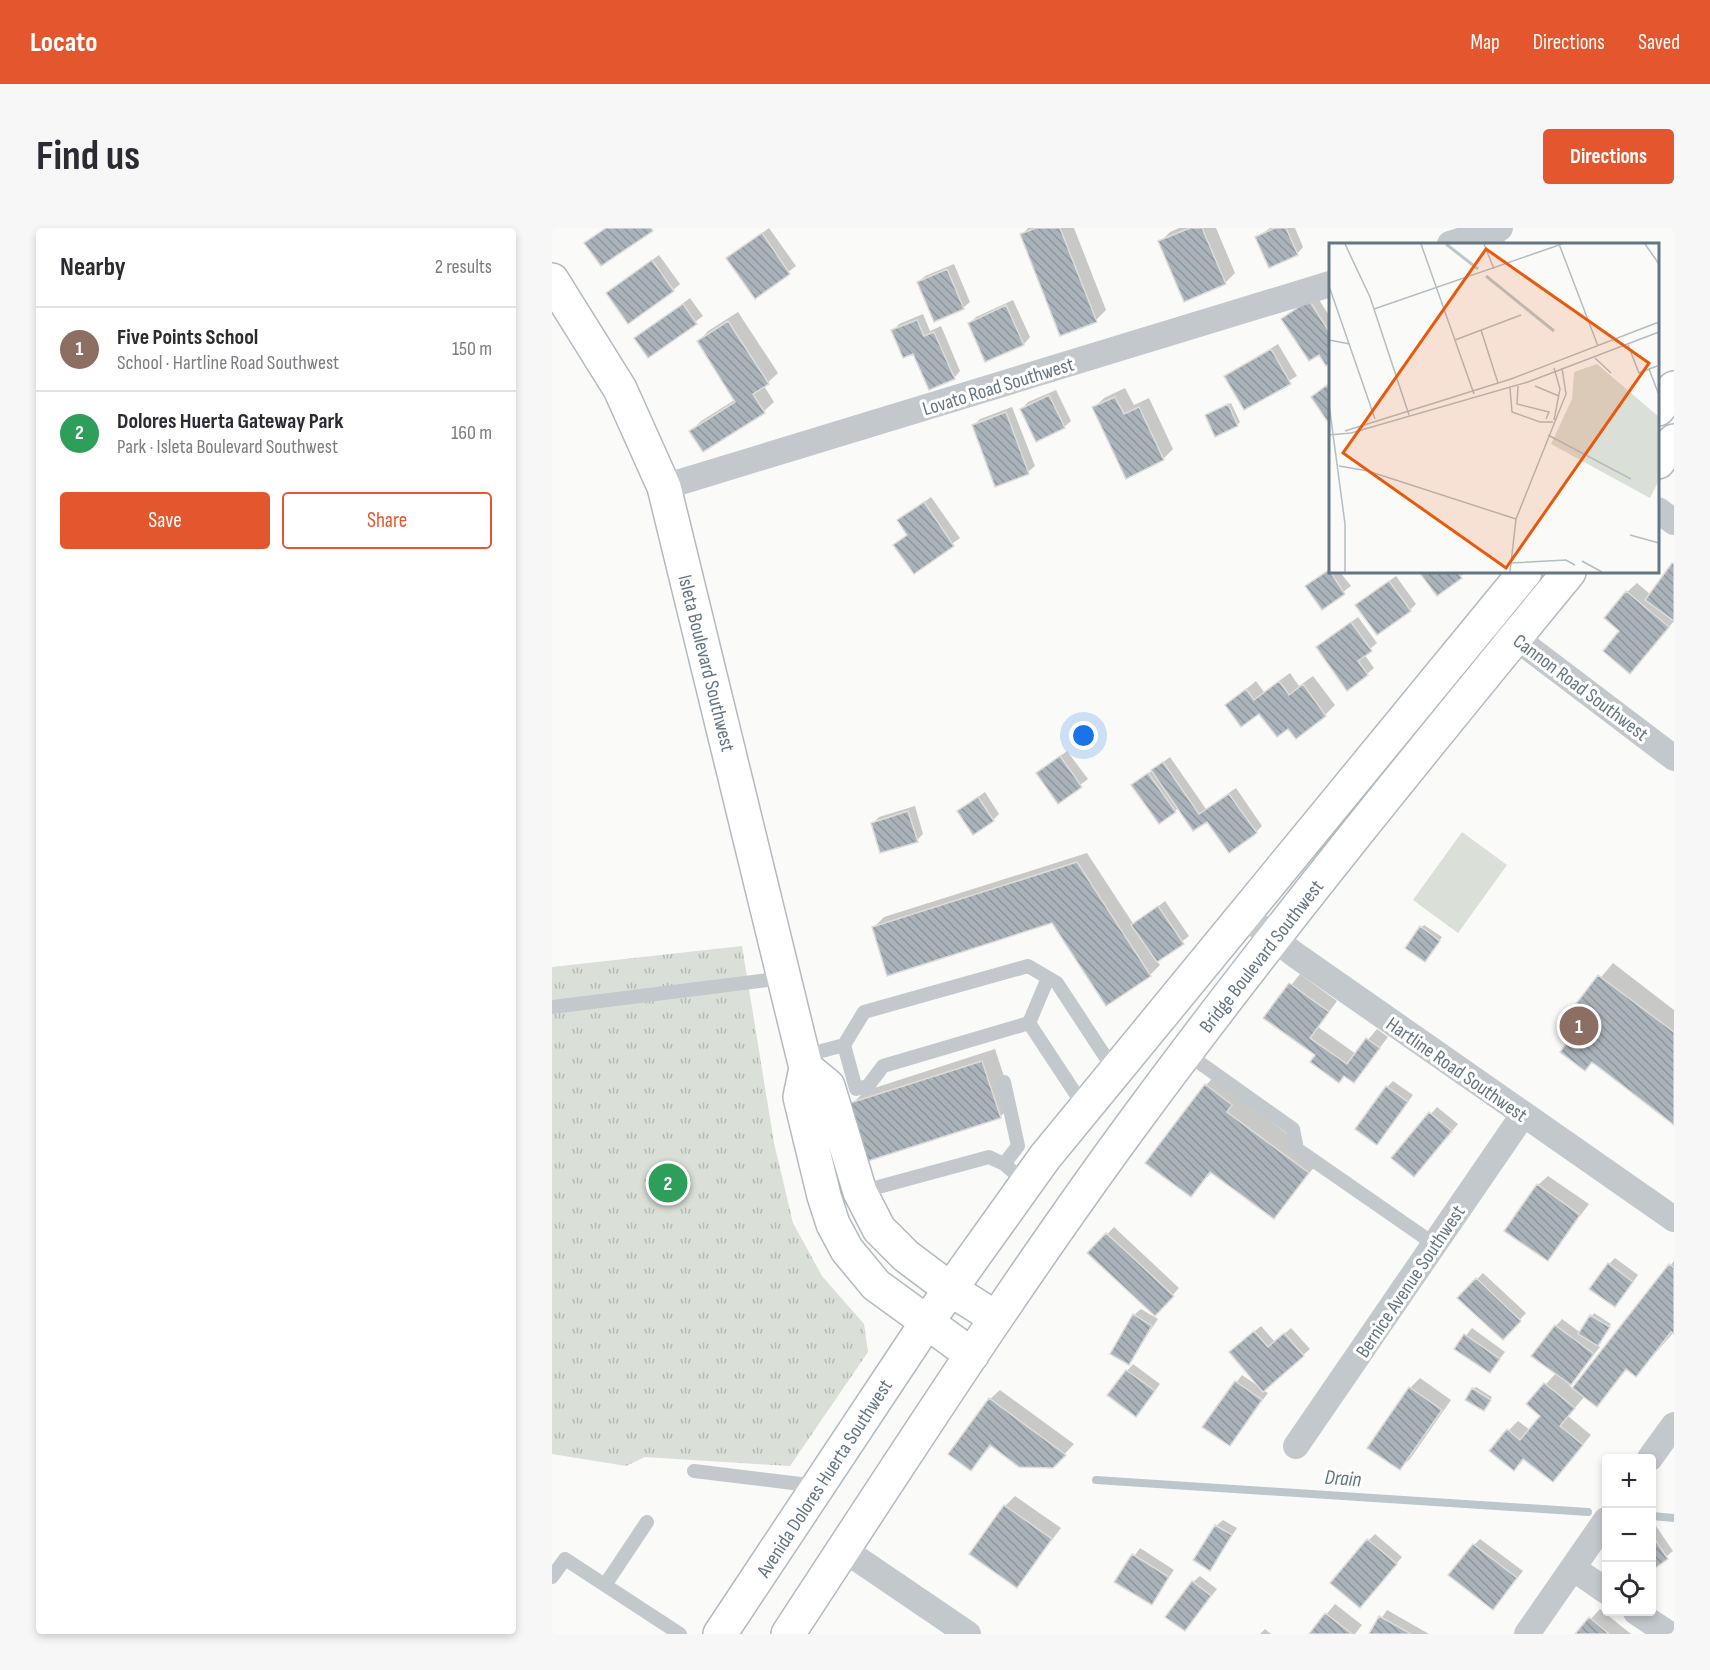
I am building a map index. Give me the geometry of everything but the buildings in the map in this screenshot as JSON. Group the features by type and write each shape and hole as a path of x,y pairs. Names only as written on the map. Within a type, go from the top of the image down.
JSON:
{"main road":[{"name":"Isleta Boulevard Southwest","path":"552,280 620,389 664,487 805,1062 800,1096 833,1224 864,1273 891,1296 972,1355"},
{"path":"1659,408 1674,388"},
{"path":"1659,461 1674,441"},
{"name":"Bridge Boulevard Southwest","path":"927,1322 950,1289 1015,1174 1085,1108 1524,573"},
{"name":"Bridge Boulevard Southwest","path":"972,1355 996,1318 1186,1053 1273,939 1568,573"},
{"path":"805,1062 828,1086 860,1192 879,1229 906,1256 950,1289 996,1318"},
{"name":"Avenida Dolores Huerta Southwest","path":"720,1634 927,1322"},
{"path":"788,1634 972,1355"}],"street":[{"path":"1453,243 1500,228"},
{"name":"Lovato Road Southwest","path":"664,487 1329,284"},
{"path":"1659,511 1674,522"},
{"name":"Cannon Road Southwest","path":"1488,617 1674,758"},
{"name":"Hartline Road Southwest","path":"1244,915 1273,939 1674,1219"},
{"name":"Bernice Avenue Southwest","path":"1296,1446 1523,1115"},
{"path":"1653,1454 1674,1425"},
{"path":"1527,1634 1602,1526"},
{"path":"843,1549 968,1634"},
{"path":"1573,1568 1602,1588"},
{"path":"1643,1616 1669,1634"}],"lane":[{"path":"805,1062 844,1045 864,1012 1028,966 1057,983 1114,1070"},
{"path":"552,1007 784,978"},
{"path":"1029,1023 1048,978"},
{"path":"844,1045 856,1089 868,1086 883,1066 1029,1023"},
{"path":"1029,1023 1085,1108"},
{"path":"1186,1053 1293,1129 1297,1149 1434,1244"},
{"path":"860,1192 989,1157 1015,1174 1018,1146 1004,1082"},
{"path":"694,1470 817,1486"},
{"path":"604,1585 647,1522"},
{"path":"552,1577 565,1558 680,1634"}],"green space":[{"path":"1462,832 1507,865 1458,933 1413,900"},
{"path":"742,946 774,1143 793,1223 822,1276 864,1324 868,1352 790,1466 645,1457 626,1466 552,1454 552,967"}],"waterway":[{"name":"Drain","path":"1096,1480 1588,1512"},
{"name":"Drain","path":"1656,1516 1674,1518"}],"place":[{"name":"Five Points School","path":"1579,1026"},
{"name":"Dolores Huerta Gateway Park","path":"668,1183"}]}
